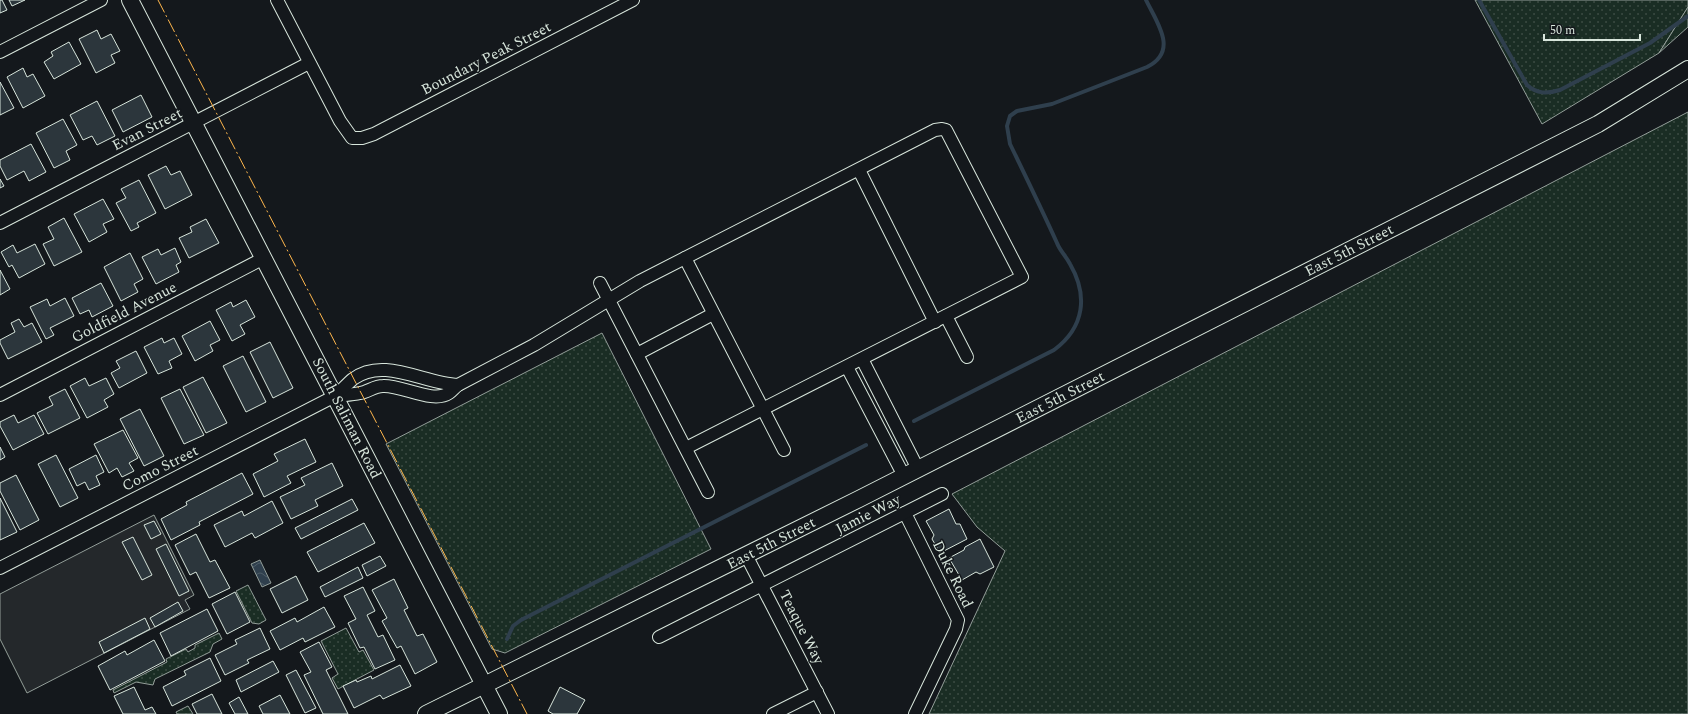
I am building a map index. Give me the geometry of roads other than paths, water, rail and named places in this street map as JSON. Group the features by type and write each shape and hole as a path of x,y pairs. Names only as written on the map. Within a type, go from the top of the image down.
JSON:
{"main road":[{"name":"South Saliman Road","path":"130,0 499,714"},
{"name":"East 5th Street","path":"426,714 485,686 911,472 1598,124 1688,70"}],"street":[{"path":"0,52 101,0"},
{"path":"277,0 309,63"},
{"name":"Boundary Peak Street","path":"309,63 340,121 352,138 362,138 374,134 633,0"},
{"name":"Evan Street","path":"0,223 309,63"},
{"path":"335,396 361,393 376,387 385,386 395,386 427,395 441,396 450,392 458,385 534,345 640,281 935,130 942,129 948,132 1022,278 686,448"},
{"path":"859,170 935,322"},
{"name":"Goldfield Avenue","path":"0,395 264,258"},
{"path":"685,258 784,450"},
{"path":"600,283 708,492"},
{"path":"637,354 714,314"},
{"path":"946,316 967,357"},
{"path":"862,359 911,472"},
{"path":"847,366 911,472"},
{"name":"Como Street","path":"0,568 335,396"},
{"name":"Jamie Way","path":"659,637 942,494"},
{"name":"Duke Road","path":"905,513 958,620 956,629 915,714"},
{"name":"Teaque Way","path":"746,555 828,714"},
{"path":"772,714 817,692"}],"water":[{"path":"260,560 271,583 262,587 251,564"}],"waterway":[{"path":"914,421 1054,350 1072,331 1077,321 1081,299 1076,276 1058,246 1010,144 1007,126 1010,116 1017,111 1052,104 1147,67 1157,60 1162,53 1164,45 1163,36 1146,0"},
{"path":"1479,0 1527,85 1538,92 1560,90 1650,43 1688,16"},
{"path":"507,639 513,626 521,620 866,445"}]}
